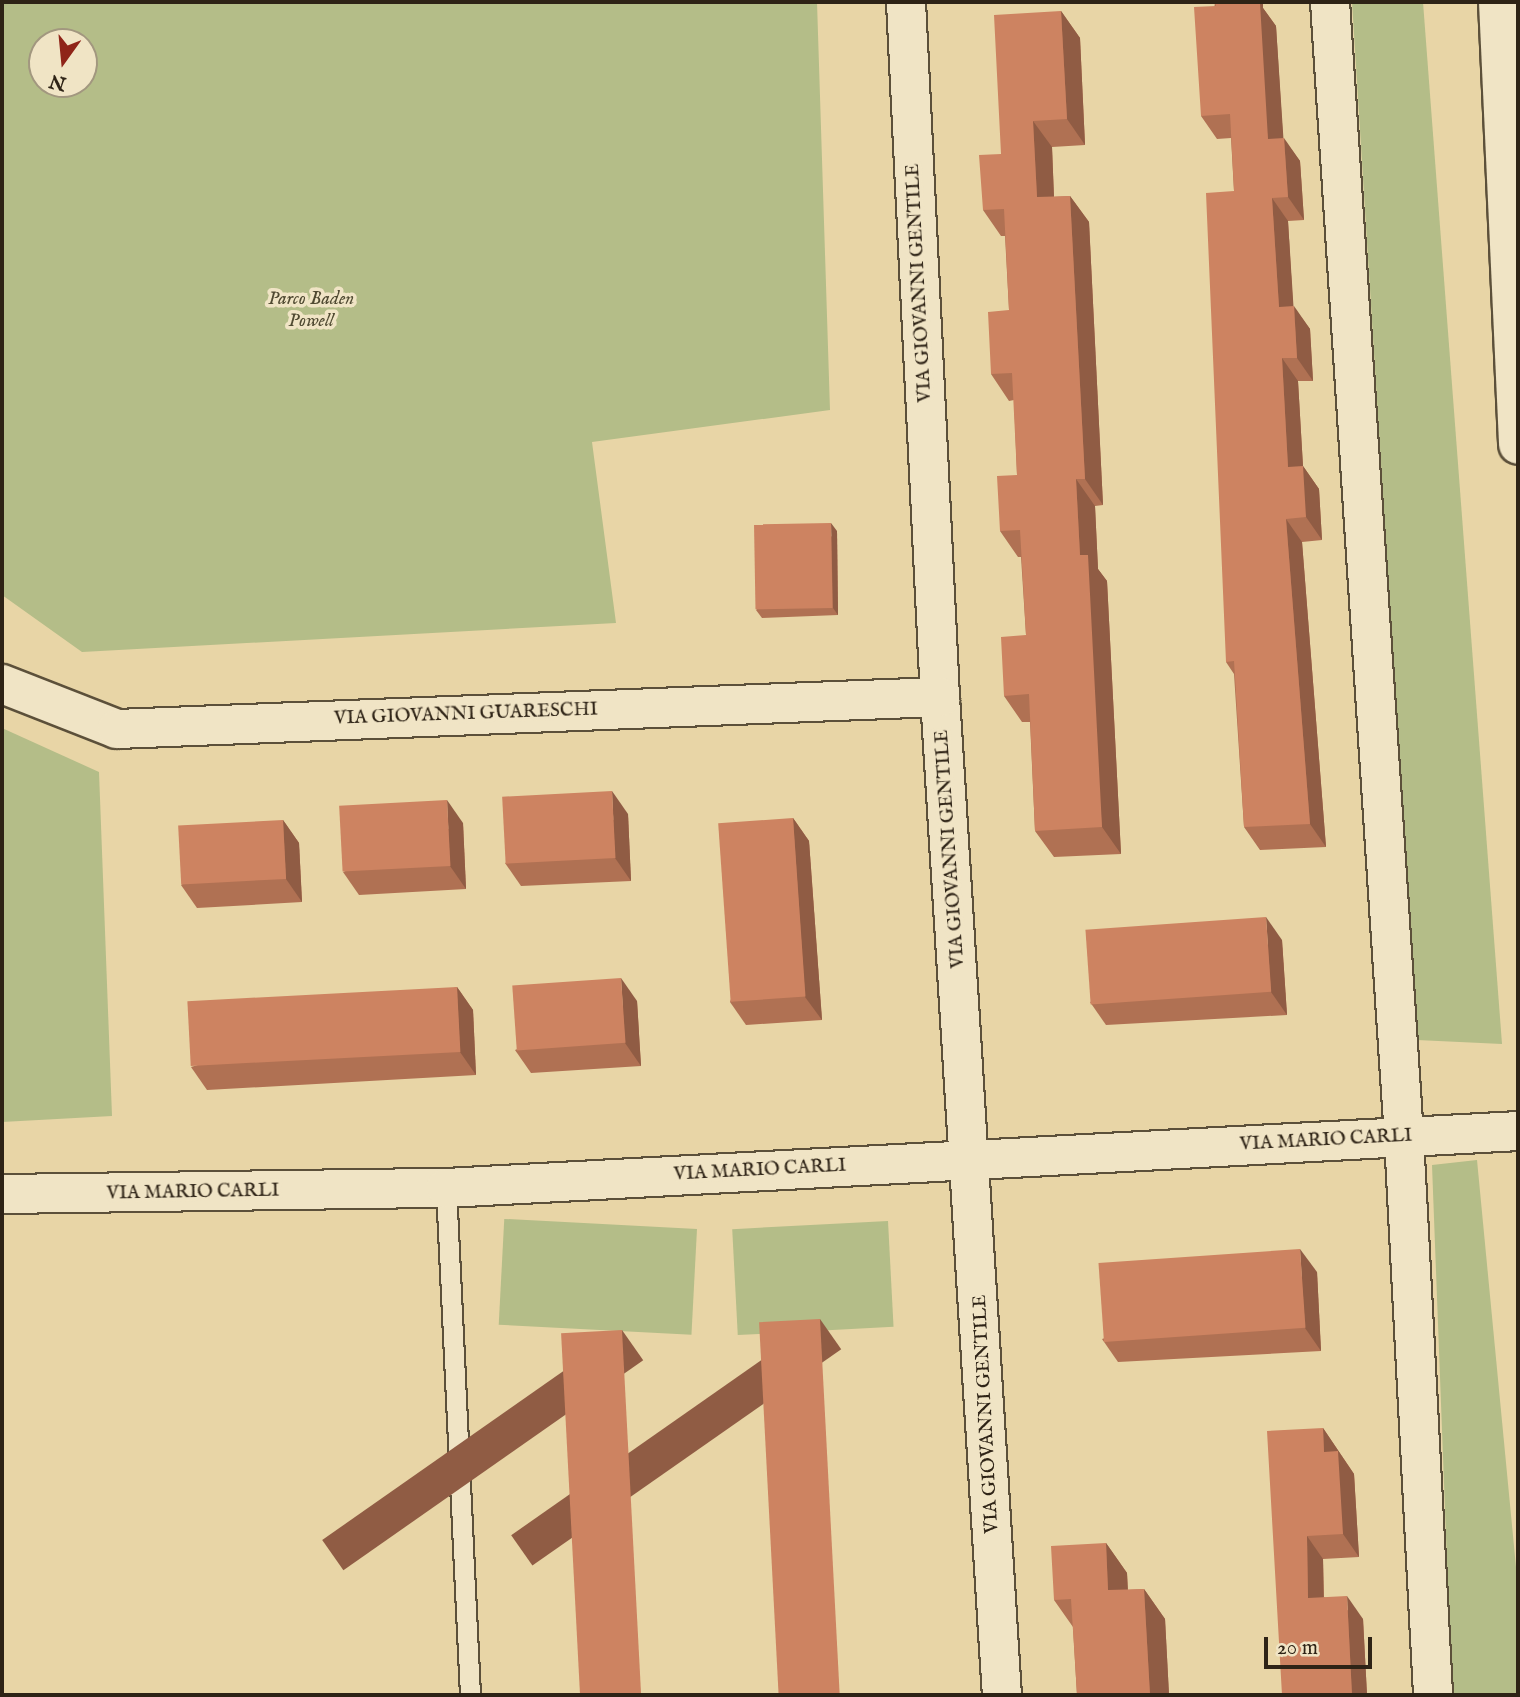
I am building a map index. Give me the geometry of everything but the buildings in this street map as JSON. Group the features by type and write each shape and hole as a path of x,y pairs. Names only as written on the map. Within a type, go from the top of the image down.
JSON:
{"street":[{"name":"VIA GIOVANNI GENTILE","path":"906,2 940,697 974,1160 1002,1695"},
{"path":"1329,2 1404,1137 1433,1695"},
{"path":"1498,2 1518,445"},
{"name":"VIA GIOVANNI GUARESCHI","path":"2,684 117,729 940,697"},
{"name":"VIA MARIO CARLI","path":"2,1194 446,1188 1518,1131"}],"lane":[{"path":"446,1188 470,1695"}],"green space":[{"name":"Parco Baden Powell","path":"2,2 817,2 830,410 592,442 616,623 82,652 2,595"},
{"path":"1352,2 1423,2 1502,1044 1417,1040"},
{"path":"2,728 99,772 112,1116 2,1122"},
{"path":"1477,1160 1518,1588 1518,1695 1452,1695 1432,1165"},
{"path":"504,1219 697,1229 691,1335 499,1325"},
{"path":"888,1221 894,1327 738,1335 732,1229"}]}
